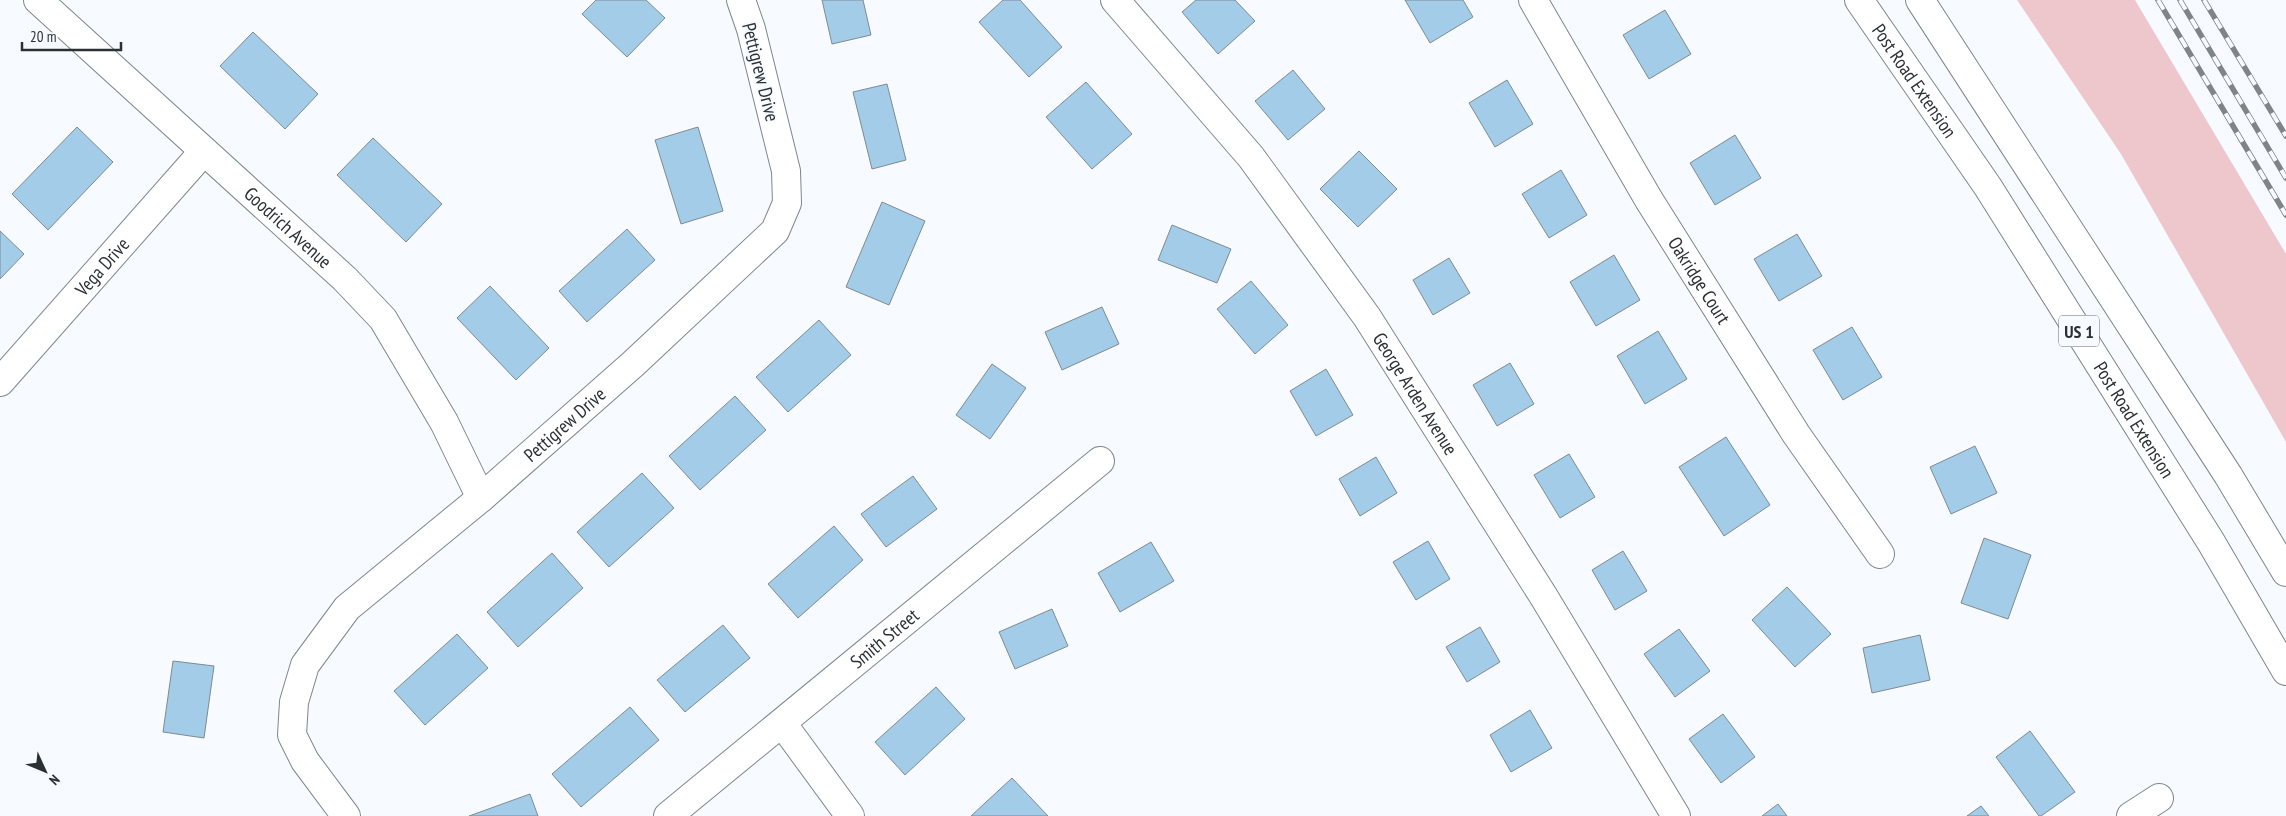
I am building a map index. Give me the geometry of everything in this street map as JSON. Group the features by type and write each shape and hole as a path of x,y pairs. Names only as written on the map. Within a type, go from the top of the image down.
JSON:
{"street":[{"name":"Goodrich Avenue","path":"38,0 345,280 383,319 444,422 481,498"},
{"name":"Pettigrew Drive","path":"346,816 305,761 292,735 294,702 305,665 347,608 481,498 633,364 775,231 787,203 786,171 752,28 741,0"},
{"name":"George Arden Avenue","path":"1115,0 1251,157 1367,317 1544,597 1676,816"},
{"name":"Oakridge Court","path":"1533,0 1649,200 1796,434 1880,554"},
{"name":"Post Road Extension","path":"1859,0 1988,187 2211,542 2286,671"},
{"name":"US 1","path":"1920,0 2228,475 2286,572"},
{"name":"Vega Drive","path":"0,382 204,151"},
{"name":"Smith Street","path":"668,816 1100,461"},
{"path":"782,723 850,816"},
{"path":"2131,816 2159,798"}],"shaded area":[{"path":"2017,0 2135,0 2286,254 2286,442 2121,154"}],"building":[{"path":"596,0 646,0 665,18 627,57 582,14"},
{"path":"822,0 863,0 871,35 832,44"},
{"path":"1003,0 1020,0 1062,47 1029,77 979,22"},
{"path":"1196,0 1235,0 1255,21 1218,54 1182,12"},
{"path":"1405,0 1463,0 1473,17 1430,43"},
{"path":"1665,10 1691,54 1649,79 1623,35"},
{"path":"253,32 318,94 285,129 220,66"},
{"path":"1293,70 1325,109 1288,140 1255,101"},
{"path":"1507,80 1533,124 1495,147 1469,103"},
{"path":"1086,82 1132,134 1092,169 1046,117"},
{"path":"887,84 906,160 872,169 853,92"},
{"path":"77,127 113,162 48,230 12,194"},
{"path":"698,127 723,211 681,224 655,140"},
{"path":"1735,135 1761,178 1715,205 1690,163"},
{"path":"373,138 442,204 406,242 337,175"},
{"path":"1359,151 1397,189 1358,227 1320,189"},
{"path":"1561,170 1587,215 1549,238 1522,194"},
{"path":"882,202 925,221 889,305 846,287"},
{"path":"1172,225 1231,249 1217,283 1158,260"},
{"path":"627,229 655,260 587,322 559,291"},
{"path":"0,231 24,254 0,279"},
{"path":"1797,234 1822,276 1779,301 1754,259"},
{"path":"1614,255 1640,300 1596,326 1570,282"},
{"path":"1449,258 1470,293 1433,315 1413,280"},
{"path":"1251,281 1288,325 1255,354 1217,309"},
{"path":"490,286 549,348 516,380 457,318"},
{"path":"1102,307 1119,344 1062,370 1045,332"},
{"path":"819,320 851,355 788,412 756,377"},
{"path":"1852,327 1882,377 1843,400 1813,350"},
{"path":"1658,331 1687,379 1645,404 1617,356"},
{"path":"1510,363 1534,404 1497,426 1473,385"},
{"path":"992,364 1026,388 990,439 956,415"},
{"path":"1326,369 1353,415 1316,436 1290,391"},
{"path":"735,396 766,430 700,490 669,456"},
{"path":"1726,437 1770,505 1724,536 1679,467"},
{"path":"1975,446 1997,493 1951,514 1930,467"},
{"path":"1569,454 1595,497 1560,518 1534,475"},
{"path":"1376,457 1397,493 1360,516 1339,479"},
{"path":"642,473 674,508 609,567 577,532"},
{"path":"913,476 937,509 886,547 861,514"},
{"path":"834,526 863,560 798,618 768,584"},
{"path":"1984,538 2031,555 2008,619 1961,603"},
{"path":"1428,541 1450,579 1416,600 1393,562"},
{"path":"1151,542 1174,581 1120,612 1098,573"},
{"path":"1623,551 1647,591 1615,610 1592,570"},
{"path":"552,553 583,588 518,647 487,612"},
{"path":"1787,587 1831,634 1795,667 1752,620"},
{"path":"1052,609 1068,646 1015,669 999,632"},
{"path":"723,625 750,658 685,712 657,680"},
{"path":"1480,627 1500,662 1467,682 1446,647"},
{"path":"1679,629 1710,671 1675,697 1644,654"},
{"path":"457,634 488,668 425,725 394,691"},
{"path":"1920,635 1930,680 1872,693 1863,648"},
{"path":"173,661 214,666 204,738 163,732"},
{"path":"936,687 965,719 905,775 875,742"},
{"path":"630,707 659,740 581,807 552,774"},
{"path":"1530,710 1552,748 1511,772 1490,735"},
{"path":"1723,714 1755,757 1721,783 1689,739"},
{"path":"2030,731 2075,792 2041,816 2039,816 1996,757"},
{"path":"1012,778 1048,816 971,816"},
{"path":"530,794 538,816 469,816"},
{"path":"1778,804 1787,816 1762,816"},
{"path":"1981,806 1989,816 1967,816"}],"railway":[{"path":"2158,0 2286,215"},
{"path":"2180,0 2286,178"},
{"path":"2204,0 2286,136"}]}
